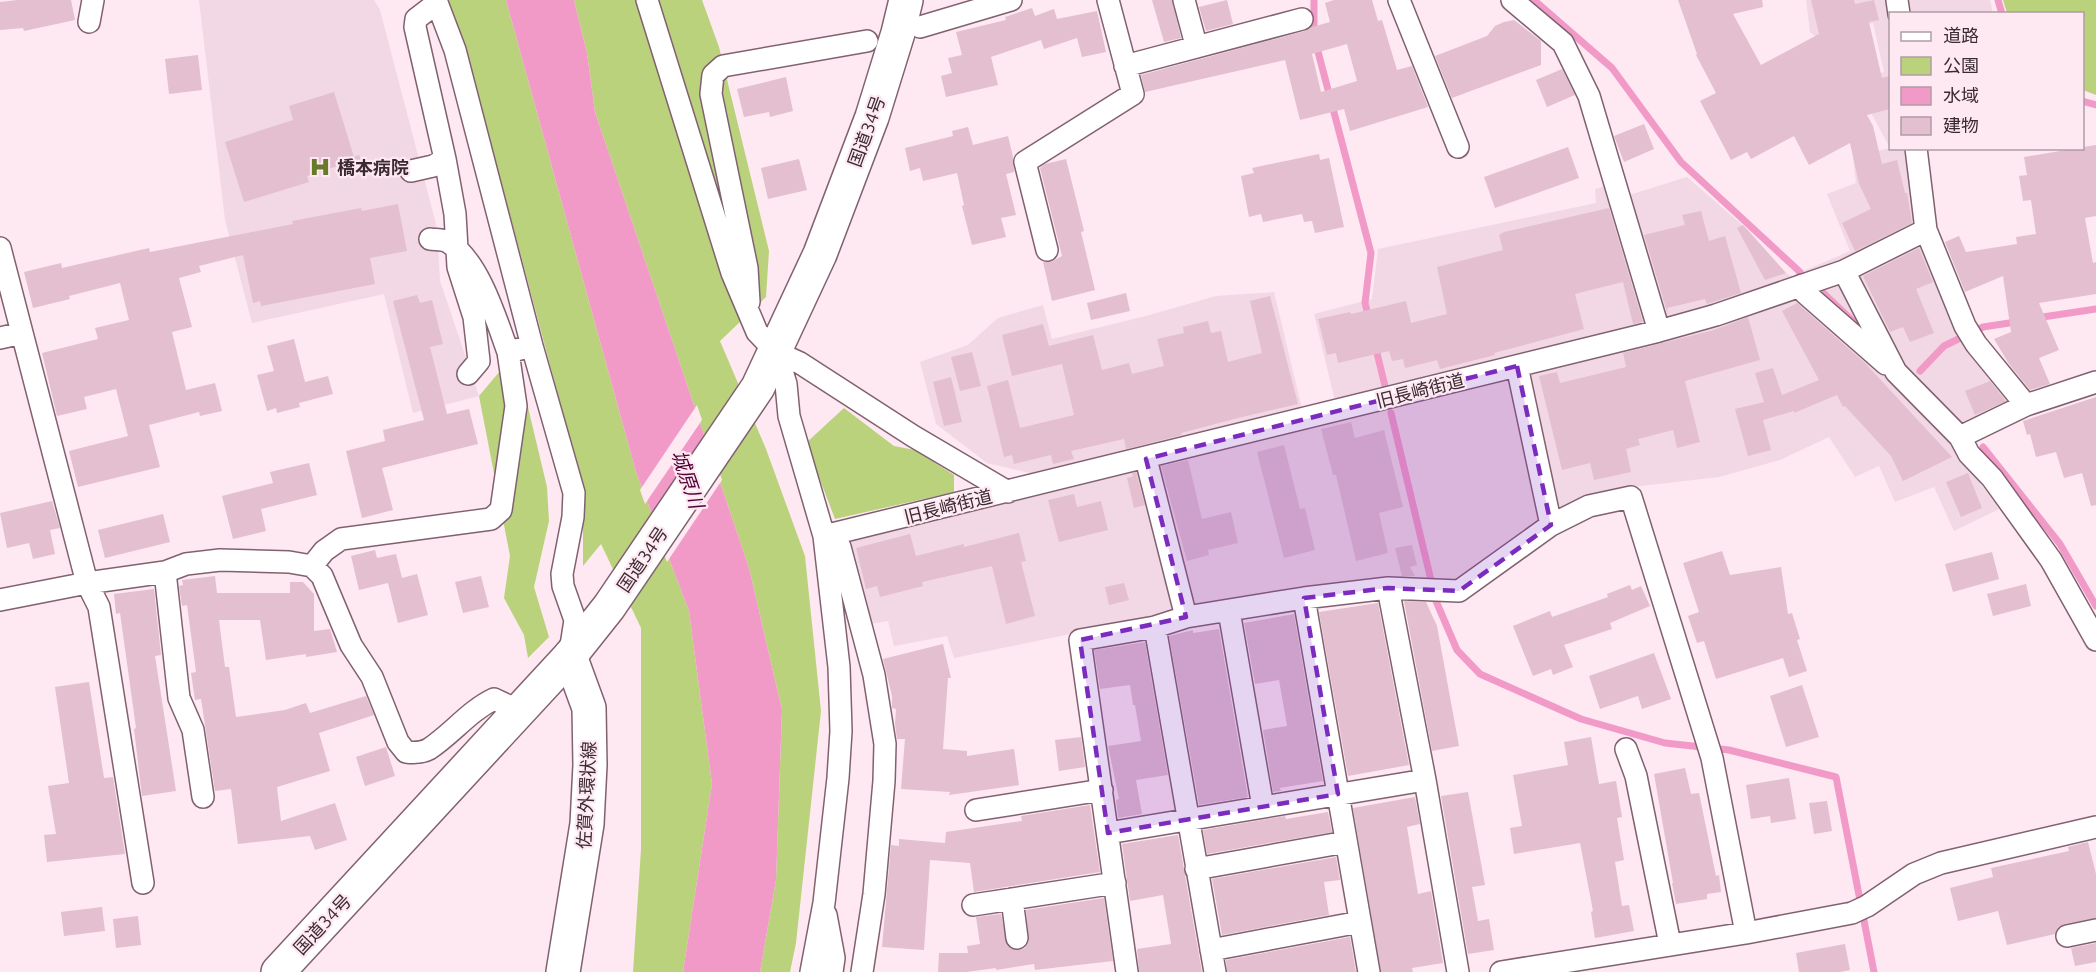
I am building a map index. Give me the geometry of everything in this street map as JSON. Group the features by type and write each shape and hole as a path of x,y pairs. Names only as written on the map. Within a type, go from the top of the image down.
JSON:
{"main road":[{"name":"国道34号","path":"278,972 570,656 609,608 758,387 820,254 872,117 898,33 913,14"},
{"name":"佐賀外環状線","path":"563,972 587,824 590,765 589,708 570,656"}],"street":[{"path":"89,22 93,0"},
{"path":"647,0 732,273 750,321 757,332 776,352 800,363 913,436 1008,492"},
{"path":"913,14 1011,0"},
{"path":"1047,250 1025,162 1133,94 1108,0"},
{"path":"1184,0 1196,45"},
{"path":"1400,0 1458,147"},
{"path":"1512,0 1563,43 1589,96 1659,331"},
{"path":"468,374 479,361 474,317 458,267 455,214 415,27 416,19 437,2 455,50 532,346 574,493 573,517 562,574 563,586 575,620 570,656"},
{"path":"1125,66 1196,45 1302,19"},
{"path":"750,321 747,268 711,94 713,75 723,66 867,41"},
{"path":"1916,150 1926,230 1971,335 2026,405"},
{"path":"411,171 433,166 445,159"},
{"name":"旧長崎街道","path":"824,536 1146,459 1659,331 1716,315 1844,270 1926,230"},
{"path":"312,566 324,551 341,539 491,519 501,510 516,406 508,352 481,279 457,250 446,241 429,239"},
{"path":"0,248 87,583 99,608 143,882"},
{"path":"1844,270 1896,372"},
{"path":"1802,285 1805,293 1896,372 1960,437 1969,454 1992,478 2051,560 2096,640"},
{"path":"0,338 22,333"},
{"path":"508,352 532,346"},
{"path":"776,352 786,384 789,416 824,536 839,668 841,732 838,778 824,903 811,972"},
{"path":"1517,366 1551,525"},
{"path":"1960,437 2026,405 2096,382"},
{"path":"1146,459 1186,617"},
{"path":"1127,972 1080,640 1155,627 1186,617 1304,598 1389,588 1459,591 1551,525 1589,506 1631,497 1712,758 1746,933"},
{"path":"824,536 840,547 874,675 885,744 874,894 862,972"},
{"path":"0,600 87,583 165,572 186,564 220,560 289,562 312,566 322,576 351,645 372,677 398,742 406,752 416,753 428,749 482,705 494,699 519,711"},
{"path":"165,572 179,698 193,730 203,797"},
{"path":"1389,588 1458,972"},
{"path":"1304,598 1369,972"},
{"path":"1229,611 1263,807"},
{"path":"1155,627 1215,972"},
{"path":"1626,749 1636,776 1670,944"},
{"path":"1108,833 1425,780"},
{"path":"976,810 1102,790"},
{"path":"1513,971 1746,933 1859,910 1914,874 1941,863 2096,827"},
{"path":"1196,869 1346,842"},
{"path":"973,905 1115,883"},
{"path":"1012,899 1017,938"},
{"path":"824,903 834,958 832,972"},
{"path":"1211,950 1360,922"},
{"path":"2067,936 2096,930"}],"highlighted area":[{"path":"1517,366 1551,525 1459,591 1388,588 1304,598 1338,794 1108,833 1080,640 1186,617 1146,459"}],"shaded area":[{"name":"橋本病院","path":"199,0 374,0 380,10 437,228 440,281 479,396 413,413 384,294 252,323 225,220"},
{"path":"1806,0 1890,0 1889,146 1854,81 1884,72 1873,23 1816,37 1810,32"},
{"path":"1909,0 1990,0 1993,12 1910,12"},
{"path":"1889,148 1905,150 1918,222 2014,403 1947,439 1999,509 1954,531 1934,487 1895,502 1879,466 1855,477 1829,437 1780,460 1719,477 1615,489 1561,507 1453,581 1386,577 1191,609 954,658 947,636 894,646 888,621 870,624 848,541 1035,496 1030,473 987,463 936,424 920,362 968,345 998,318 1043,305 1052,339 1216,296 1274,292 1302,409 1335,401 1314,314 1372,299 1378,249 1596,203 1595,189 1621,182 1626,196 1687,177 1748,230 1786,273 1792,276 1850,251 1827,194 1856,183 1853,157"}],"green space":[{"path":"448,0 506,0 636,472 689,611 712,784 683,972 633,972 641,849 641,628 601,544 583,566 583,489 467,53"},
{"path":"574,0 702,0 719,47 769,251 766,297 720,341 766,449 805,556 821,711 796,943 790,972 760,972 776,880 782,710 749,568 595,112 587,53"},
{"path":"2003,0 2096,0 2096,95 2084,90 2084,12 2007,12"},
{"path":"500,371 521,432 527,403 547,487 549,521 534,587 549,637 528,658 524,635 504,598 510,556 479,396"},
{"path":"844,408 894,446 915,450 954,475 954,492 835,519 806,443"}],"water":[{"name":"城原川","path":"506,0 574,0 587,53 595,112 749,568 782,710 776,880 760,972 683,972 712,784 689,611 636,472"}],"pier":[{"path":"697,405 702,420 645,504 640,490"},
{"path":"706,433 722,480 667,562 650,517"}],"building":[{"path":"71,0 75,20 24,31 23,28 0,30 0,2"},
{"path":"1152,0 1172,0 1181,38 1164,42"},
{"path":"1227,0 1233,24 1206,31 1199,7"},
{"path":"1334,0 1372,0 1378,21 1382,20 1397,70 1412,66 1428,107 1350,131 1344,109 1300,120 1285,60 1145,92 1141,75 1305,31 1330,22 1325,3","holes":["1347,44 1357,81 1321,92 1312,54"]},
{"path":"1678,0 1762,0 1763,7 1733,14 1761,65 1819,34 1811,0 1854,0 1855,4 1874,0 1879,20 1869,22 1882,78 1889,76 1889,109 1867,115 1873,126 1882,164 1897,160 1905,193 1907,193 1912,223 1855,251 1842,223 1871,209 1859,184 1850,143 1809,165 1794,136 1751,159 1747,152 1731,160 1700,101 1716,93 1697,54"},
{"path":"1032,8 1035,16 1054,9 1057,19 1097,11 1106,52 1082,57 1077,38 1044,49 1041,40 991,57 998,85 946,97 941,76 952,73 948,58 962,55 956,32 1006,20 1005,17"},
{"path":"1514,20 1541,41 1541,65 1452,98 1435,56 1487,36 1495,26"},
{"path":"198,55 202,90 169,94 165,59"},
{"path":"1562,69 1575,95 1547,107 1536,80"},
{"path":"786,77 793,111 770,117 769,112 744,117 737,89"},
{"path":"334,92 354,157 359,155 365,172 348,178 344,164 307,176 309,182 244,202 225,142 293,120 289,106"},
{"path":"1644,124 1654,149 1624,162 1614,136"},
{"path":"968,127 973,145 1008,136 1014,172 1006,174 1016,215 1001,218 1006,237 972,245 962,206 964,205 957,173 923,181 920,168 910,171 905,148 953,136 952,131"},
{"path":"2096,145 2096,216 2085,218 2093,263 2096,262 2096,294 2039,303 2059,350 2039,358 2050,384 2030,390 2009,364 1994,339 2011,332 2003,276 1965,292 1945,242 1959,236 1966,252 2017,244 2016,237 2036,234 2031,200 2023,201 2019,176 2027,175 2024,157 2066,150 2084,150 2084,147"},
{"path":"1568,147 1579,178 1495,208 1484,177"},
{"path":"1319,154 1320,160 1329,158 1344,227 1315,233 1312,221 1304,222 1302,214 1263,222 1261,214 1249,217 1241,176 1254,173 1252,168"},
{"path":"799,159 807,190 768,199 761,168"},
{"path":"1066,159 1084,231 1081,232 1095,290 1052,301 1043,262 1051,262 1062,256 1040,168 1045,164"},
{"path":"398,204 407,251 370,258 375,284 261,306 260,301 253,303 243,255 199,266 201,272 179,278 192,327 172,332 186,390 215,383 222,411 200,416 199,412 149,425 160,467 78,487 69,451 128,436 116,389 84,397 87,409 57,416 42,353 98,339 95,328 129,320 120,283 33,308 24,272 61,263 62,268 149,248 150,252 293,224 292,221 361,208 362,211"},
{"path":"1609,208 1643,322 1633,324 1623,282 1575,294 1584,329 1440,369 1437,360 1405,368 1403,359 1392,361 1389,351 1338,363 1336,353 1327,355 1318,319 1406,301 1411,323 1447,314 1437,267 1503,250 1499,235 1504,232"},
{"path":"1701,211 1709,241 1725,236 1741,293 1707,304 1705,299 1667,308 1668,315 1644,235 1685,225 1682,215"},
{"path":"1743,225 1786,273 1765,280 1737,228"},
{"path":"1919,248 1933,282 1916,289 1934,333 1910,342 1903,327 1890,332 1863,276"},
{"path":"1126,293 1130,311 1091,320 1087,303"},
{"path":"417,295 420,303 432,300 443,344 430,347 447,414 469,409 478,444 382,468 393,510 362,518 346,451 385,441 383,430 424,420 393,301"},
{"path":"1270,296 1298,404 1126,449 1124,439 1071,451 1074,459 1053,464 1051,455 1014,464 1012,455 1004,457 987,386 1008,380 1020,428 1074,415 1062,364 1012,376 1002,335 1043,324 1049,346 1093,335 1102,370 1129,363 1132,374 1164,366 1157,339 1184,333 1183,327 1208,321 1211,333 1221,331 1228,362 1262,353 1250,301"},
{"path":"1797,303 1865,363 1952,457 1903,481 1891,456 1845,406 1843,407 1837,395 1794,413 1794,411 1763,420 1771,450 1748,456 1735,409 1764,402 1755,373 1773,368 1782,395 1819,380 1782,311"},
{"path":"1748,317 1760,360 1685,381 1700,442 1677,448 1673,430 1638,439 1640,445 1626,449 1631,472 1594,480 1590,463 1562,470 1539,376 1557,372 1560,383 1626,367 1623,353 1714,330"},
{"path":"294,339 305,382 328,376 333,394 299,403 300,407 277,413 276,408 267,411 257,375 274,371 267,346"},
{"path":"972,352 981,386 960,391 951,357"},
{"path":"951,377 962,422 944,426 933,382"},
{"path":"1990,381 2006,401 1975,415 1965,391"},
{"path":"2096,397 2096,505 2091,506 2082,473 2064,478 2056,452 2036,457 2030,434 2027,435 2023,421"},
{"path":"1351,422 1355,438 1384,430 1403,507 1379,513 1388,553 1356,561 1336,475 1333,475 1321,429"},
{"path":"1284,445 1300,509 1305,508 1315,550 1284,558 1257,452"},
{"path":"1188,460 1202,519 1231,512 1238,543 1208,550 1209,555 1187,561 1161,466"},
{"path":"309,463 317,495 261,509 266,531 233,539 222,496 273,483 270,472"},
{"path":"1136,472 1145,505 1134,508 1127,478"},
{"path":"1968,473 1982,508 1961,517 1946,482"},
{"path":"1074,494 1077,507 1101,501 1108,530 1059,542 1048,500"},
{"path":"52,501 60,528 50,530 55,554 33,559 29,543 7,548 0,513"},
{"path":"163,514 170,542 105,558 98,530"},
{"path":"1019,533 1026,561 1021,562 1035,616 1006,624 992,566 922,582 923,586 880,597 877,586 866,589 856,548 910,534 916,556"},
{"path":"1412,545 1417,565 1410,567 1415,576 1402,576 1395,548"},
{"path":"375,550 377,558 396,554 402,578 417,574 428,615 398,623 388,583 359,590 351,556"},
{"path":"1722,551 1730,575 1781,567 1788,614 1792,613 1800,639 1797,640 1807,671 1789,677 1783,658 1716,679 1704,641 1697,643 1688,616 1699,612 1683,563"},
{"path":"1992,552 1999,579 1953,592 1945,564"},
{"path":"215,576 217,593 290,593 290,582 303,582 314,594 314,631 330,629 337,652 266,660 260,620 219,620 225,667 229,667 236,717 285,710 306,703 310,713 366,696 374,715 319,733 330,771 277,787 281,821 335,803 347,840 315,850 310,836 238,844 231,789 215,791 201,699 195,700 191,673 196,672 187,605 182,606 179,586 183,585 182,580"},
{"path":"481,576 489,607 463,613 455,582"},
{"path":"1124,583 1129,600 1109,605 1105,587"},
{"path":"2026,584 2031,606 1993,616 1987,594"},
{"path":"1630,585 1632,590 1641,586 1650,606 1610,623 1612,629 1564,645 1573,667 1553,675 1551,669 1533,676 1513,626 1550,611 1552,617 1608,597 1607,594"},
{"path":"154,589 161,655 155,656 176,791 142,796 134,729 136,728 120,613 116,614 114,594"},
{"path":"1404,601 1426,602 1437,626 1459,746 1432,751"},
{"path":"1378,603 1409,765 1348,776 1319,612"},
{"path":"1294,614 1323,781 1280,788 1281,791 1273,792 1263,730 1287,726 1279,680 1255,684 1244,623"},
{"path":"1219,629 1248,797 1199,805 1169,636 1193,630 1193,633"},
{"path":"1145,642 1168,775 1136,780 1142,814 1118,818 1116,800 1119,799 1108,746 1141,741 1130,685 1100,689 1094,650"},
{"path":"943,644 951,678 948,678 943,749 967,751 967,756 1014,749 1019,785 949,795 950,792 901,789 905,739 897,739 896,709 892,708 892,696 883,659"},
{"path":"1654,653 1671,699 1642,709 1638,696 1600,709 1589,676"},
{"path":"89,682 104,778 113,777 125,854 47,862 44,835 56,834 48,786 69,783 55,687"},
{"path":"1802,685 1819,737 1786,747 1770,696"},
{"path":"1081,737 1085,767 1059,771 1055,740"},
{"path":"1591,737 1599,784 1616,781 1622,817 1617,818 1624,860 1615,862 1622,906 1629,905 1634,931 1595,938 1591,912 1593,911 1580,843 1514,854 1510,828 1522,826 1513,775 1568,765 1564,742"},
{"path":"386,747 395,776 365,786 356,757"},
{"path":"1685,768 1691,794 1699,793 1721,892 1707,894 1707,899 1676,904 1654,774"},
{"path":"1789,778 1796,819 1771,823 1770,816 1751,819 1746,785"},
{"path":"1468,792 1485,885 1472,887 1478,921 1489,919 1494,950 1468,954 1441,796"},
{"path":"1415,797 1420,824 1407,827 1418,894 1431,891 1443,963 1412,968 1413,972 1381,972 1353,808"},
{"path":"1827,801 1832,831 1814,834 1809,803"},
{"path":"1090,805 1100,872 974,892 970,863 930,860 924,950 882,947 891,845 899,846 899,839 945,843 946,832 1022,821 1021,816"},
{"path":"1328,812 1332,832 1207,854 1203,830 1285,816 1286,819"},
{"path":"1178,835 1202,972 1139,972 1137,949 1171,944 1163,895 1130,901 1122,844"},
{"path":"2088,842 2096,874 2096,918 2064,924 2058,927 2055,934 2007,945 1998,911 1958,921 1950,888 1993,877 1991,868 2069,851 2068,847"},
{"path":"1336,857 1340,880 1324,882 1329,915 1222,935 1212,879"},
{"path":"1104,898 1113,961 1035,970 1034,964 996,970 996,968 966,972 938,972 939,953 968,953 967,946 980,944 976,917 1001,914 1007,945 1019,950 1025,948 1029,942 1026,910"},
{"path":"102,907 105,931 64,936 61,912"},
{"path":"138,916 141,945 116,948 113,919"},
{"path":"1350,937 1356,972 1227,972 1226,960"},
{"path":"2096,943 2096,962 2075,966 2071,948"},
{"path":"1845,944 1850,970 1799,972 1796,953"}],"waterway":[{"path":"1314,0 1314,33"},
{"path":"1534,0 1612,68 1681,162 1800,272"},
{"path":"1998,0 2001,12"},
{"path":"1316,44 1371,253 1365,303 1369,319"},
{"path":"2084,102 2096,105"},
{"path":"1818,288 1856,324"},
{"path":"2036,318 2096,309"},
{"path":"1920,371 1944,346 1983,327 2016,322"},
{"path":"1375,345 1385,386"},
{"path":"1391,413 1436,601 1457,650 1480,674 1581,719 1665,743 1729,750 1836,777 1874,972"},
{"path":"1983,447 2060,544 2096,606"}],"place":[{"name":"橋本病院","path":"320,167"}]}
